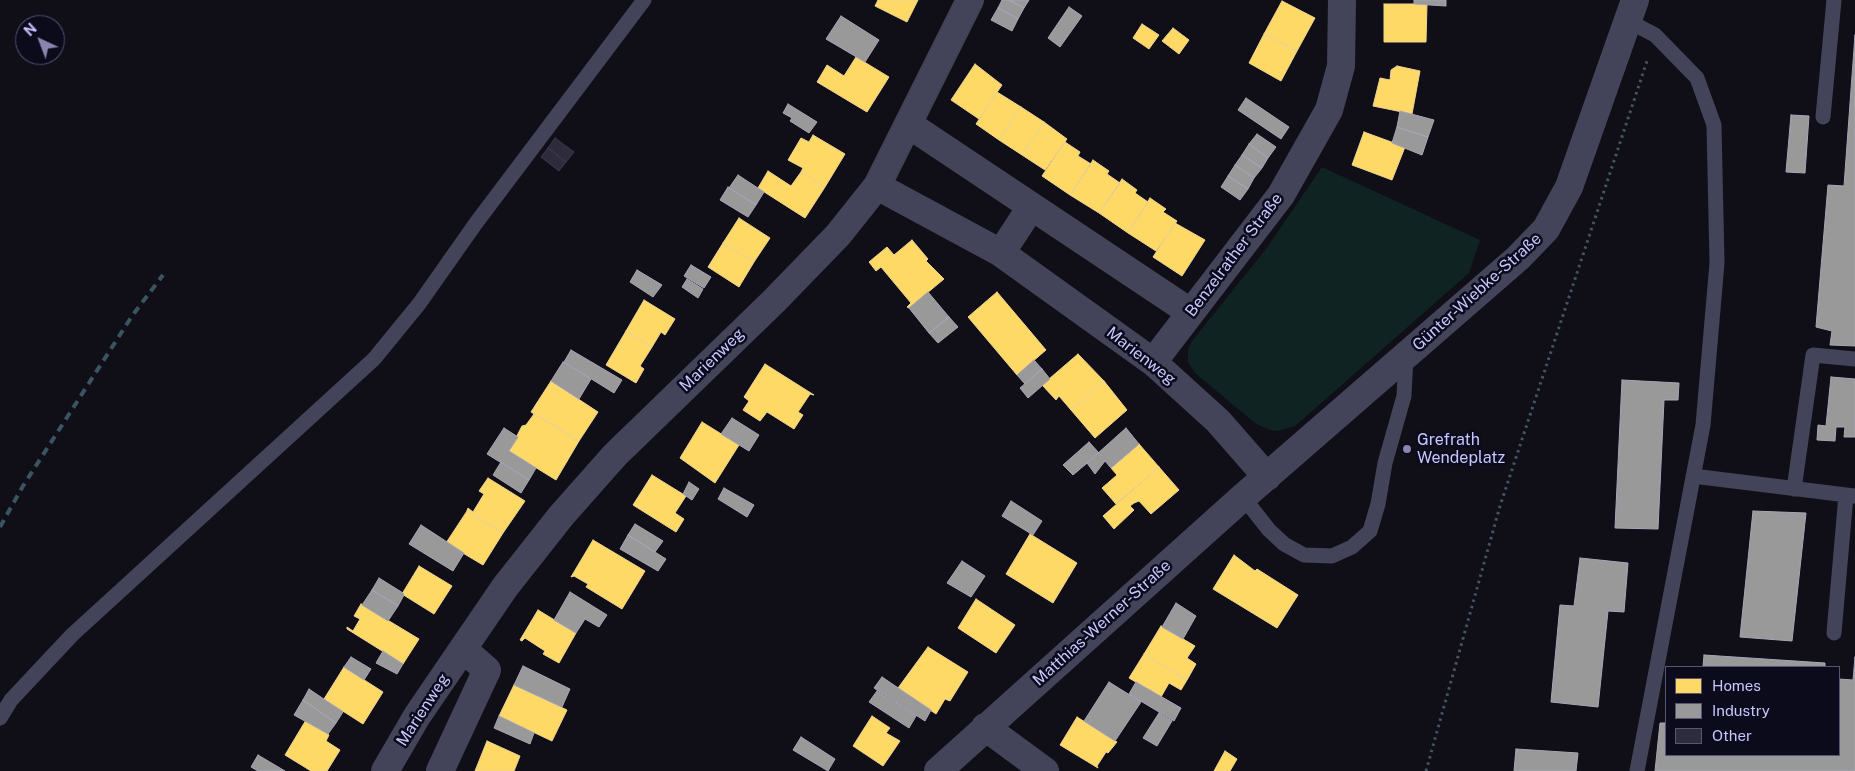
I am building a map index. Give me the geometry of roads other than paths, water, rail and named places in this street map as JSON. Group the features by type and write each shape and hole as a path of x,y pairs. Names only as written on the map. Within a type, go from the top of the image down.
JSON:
{"street":[{"path":"877,186 970,0"},
{"name":"Benzelrather Straße","path":"1153,362 1281,196 1329,110 1336,90 1340,66 1342,0"},
{"name":"Günter-Wiebke-Straße","path":"1267,477 1518,258 1546,229 1569,187 1632,10"},
{"path":"908,124 1190,312"},
{"name":"Marienweg","path":"385,771 417,716 505,587 561,516 615,455 774,301 838,235 877,186 1001,253 1153,362 1218,421 1267,477"},
{"path":"1001,253 1031,207"},
{"name":"Matthias-Werner-Straße","path":"938,771 1243,496 1267,477"},
{"path":"440,771 487,670 463,649"},
{"path":"985,727 1045,771"}],"lane":[{"path":"0,718 11,700 72,635 374,359 418,304 476,223 644,0"},
{"path":"1822,117 1834,0"},
{"path":"1632,10 1697,78 1714,125 1717,263 1702,425 1637,771"},
{"path":"1794,488 1813,355 1855,359"},
{"path":"1243,496 1269,530 1284,544 1304,555 1332,556 1352,547 1370,531 1378,504 1386,463 1404,396 1406,356"},
{"path":"1693,476 1851,495 1834,634"}],"railway":[{"path":"0,527 23,486 132,316 163,275"}],"place":[{"name":"Grefrath Wendeplatz","path":"1407,449"}]}
